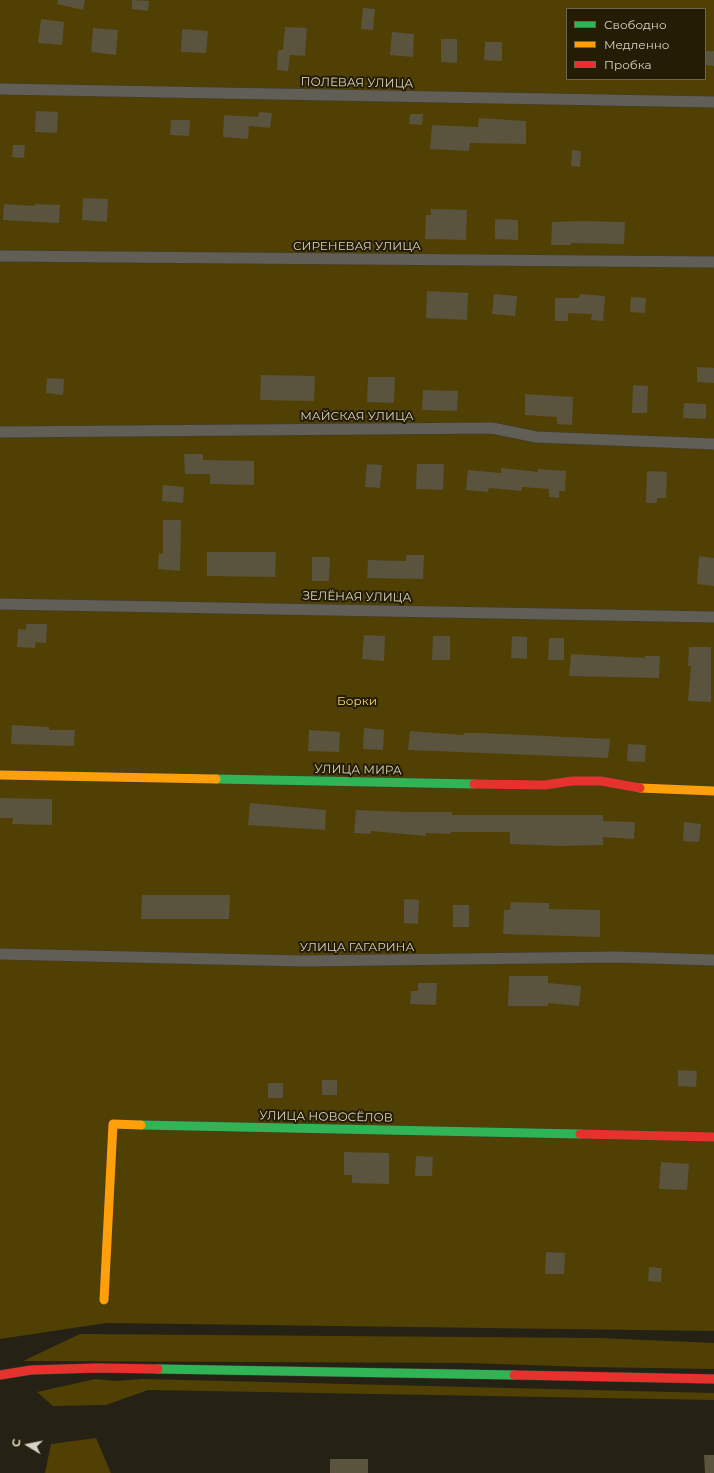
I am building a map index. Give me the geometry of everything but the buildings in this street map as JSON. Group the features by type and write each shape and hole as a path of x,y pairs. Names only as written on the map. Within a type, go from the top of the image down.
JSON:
{"street":[{"name":"ПОЛЕВАЯ УЛИЦА","path":"0,89 714,102"},
{"name":"СИРЕНЕВАЯ УЛИЦА","path":"0,256 714,262"},
{"name":"МАЙСКАЯ УЛИЦА","path":"0,432 492,428 536,437 714,444"},
{"name":"ЗЕЛЁНАЯ УЛИЦА","path":"0,604 714,617"},
{"name":"УЛИЦА МИРА","path":"0,775 545,785 572,781 600,781 631,788 714,791"},
{"name":"УЛИЦА ГАГАРИНА","path":"0,954 303,961 617,957 714,960"},
{"name":"УЛИЦА НОВОСЁЛОВ","path":"104,1300 113,1124 714,1137"},
{"path":"0,1375 31,1370 98,1368 714,1379"}],"green space":[{"name":"Борки","path":"0,0 714,0 714,1331 106,1323 0,1339"},
{"path":"80,1334 600,1338 714,1343 714,1369 465,1363 23,1361"},
{"path":"95,1379 115,1381 143,1379 714,1393 714,1400 148,1390 106,1405 53,1406 37,1392"},
{"path":"96,1438 111,1473 45,1473 51,1444"}],"traffic: fast":[{"path":"216,779 474,784"},
{"path":"141,1125 580,1134"},
{"path":"158,1369 514,1375"}],"traffic: slow":[{"path":"0,775 216,779"},
{"path":"640,788 714,791"},
{"path":"104,1300 113,1124 141,1125"}],"traffic: jam":[{"path":"474,784 545,785 572,781 601,781 640,788"},
{"path":"580,1134 714,1137"},
{"path":"0,1375 31,1370 98,1368 158,1369"},
{"path":"514,1375 714,1379"}]}
